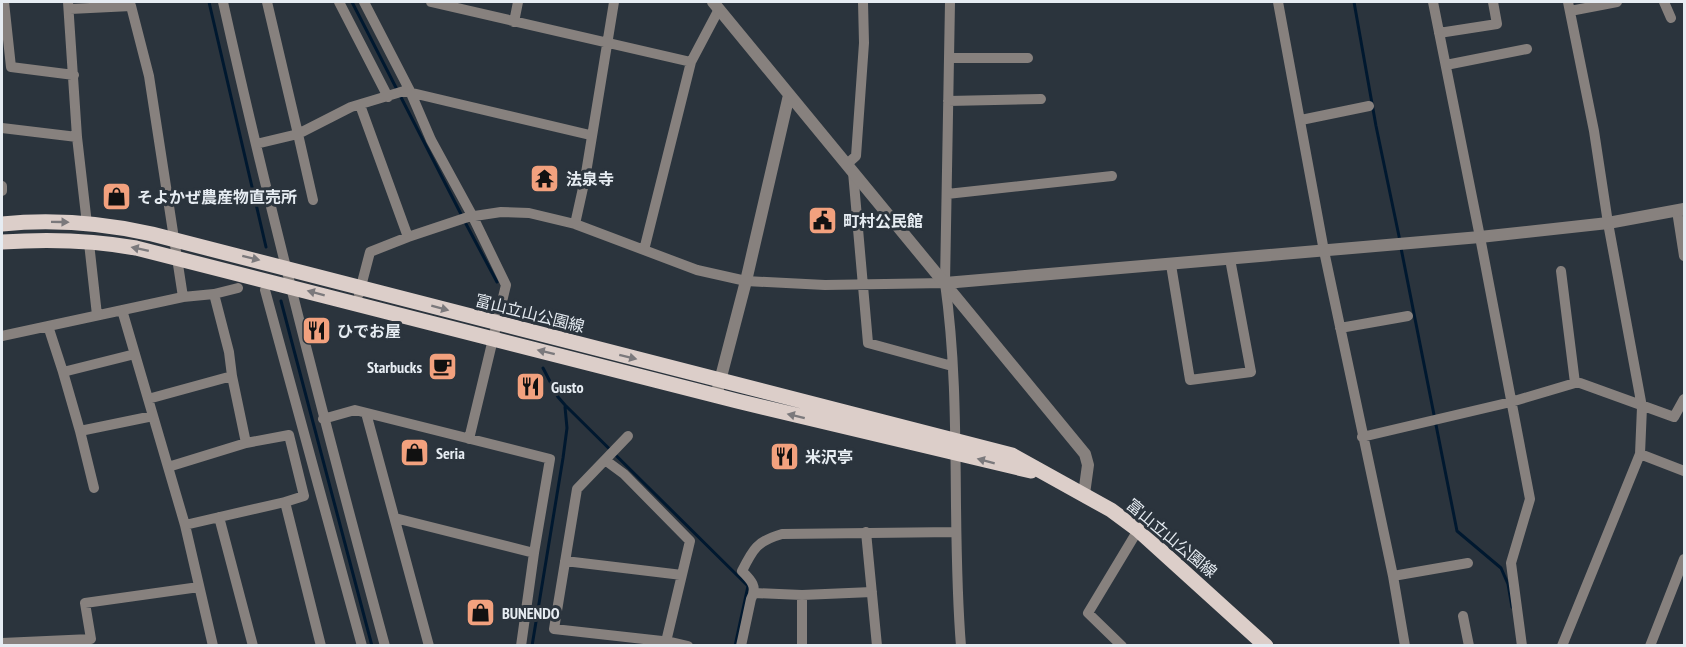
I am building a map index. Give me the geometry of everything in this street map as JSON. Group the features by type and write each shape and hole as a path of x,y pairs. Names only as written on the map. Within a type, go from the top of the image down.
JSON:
{"main road":[{"name":"富山立山公園線","path":"2,224 34,222 87,224 135,230 175,239 720,380 956,446 1008,467 1043,473 1111,510 1138,530 1266,645"},
{"name":"富山立山公園線","path":"2,242 54,241 136,248 716,396 956,446"}],"street":[{"path":"4,2 11,67 74,75"},
{"path":"223,2 323,419 385,645"},
{"path":"270,2 313,200"},
{"path":"339,2 388,97"},
{"path":"364,2 410,92 431,140 506,285 469,439"},
{"path":"431,2 691,62"},
{"path":"514,22 518,2"},
{"path":"575,224 585,179 590,135 614,2"},
{"path":"863,2 864,43 856,156 850,168 868,343 952,366"},
{"path":"950,2 945,284 951,323 956,446 956,588 961,645"},
{"path":"1278,2 1324,251 1393,576 1405,645"},
{"path":"1433,2 1530,499 1510,563 1522,645"},
{"path":"1439,33 1497,24 1493,2"},
{"path":"1562,645 1640,454 1642,407 1608,223 1594,131 1569,6 1617,2"},
{"path":"1664,2 1671,18"},
{"path":"87,224 77,137 69,5 131,6 149,76 183,297"},
{"path":"644,250 691,62 716,5 1086,454 1088,465 1084,494"},
{"path":"1446,65 1527,49"},
{"path":"949,58 1028,58"},
{"path":"256,144 298,134 351,107 404,91 590,135"},
{"path":"716,396 746,281 789,95"},
{"path":"948,101 1041,99"},
{"path":"360,105 408,237"},
{"path":"1301,120 1369,106"},
{"path":"2,128 77,137"},
{"path":"947,194 1113,176"},
{"path":"2,186 2,191"},
{"path":"357,303 370,252 468,217 501,212 529,213 575,224 697,270 746,281 945,284 1480,237 1608,223 1681,210 1684,256"},
{"path":"89,243 97,315"},
{"path":"1171,265 1190,380 1251,372 1230,260"},
{"path":"1561,271 1575,383"},
{"path":"2,336 183,297 214,294 238,288"},
{"path":"265,290 362,645"},
{"path":"214,294 229,352 246,443"},
{"path":"122,310 185,525 213,645"},
{"path":"1340,328 1408,316"},
{"path":"48,326 80,431 94,488"},
{"path":"63,372 135,354"},
{"path":"148,399 232,376"},
{"path":"1362,437 1511,402 1575,383 1674,417 1684,399"},
{"path":"323,419 356,410 550,459 521,645"},
{"path":"366,413 429,645"},
{"path":"80,431 153,416"},
{"path":"168,467 246,443 289,435 304,496 185,525"},
{"path":"628,436 577,489 554,629 688,645"},
{"path":"1640,454 1684,471"},
{"path":"605,460 624,474 690,541 665,644"},
{"path":"285,502 321,645"},
{"path":"219,517 253,645"},
{"path":"395,518 534,553"},
{"path":"1122,645 1088,613 1138,530"},
{"path":"866,532 877,645"},
{"path":"741,645 754,593 753,582 742,571 753,549 768,538 782,534 956,532"},
{"path":"1650,645 1684,559"},
{"path":"565,561 682,575"},
{"path":"1393,576 1468,562"},
{"path":"2,643 91,639 85,603 199,587"},
{"path":"754,593 802,595 872,592"},
{"path":"802,595 802,645"},
{"path":"1463,616 1468,645"}],"waterway":[{"path":"209,2 266,247"},
{"path":"352,2 462,216"},
{"path":"1354,2 1376,126 1400,241"},
{"path":"465,222 497,282"},
{"path":"1401,248 1457,531 1501,568 1508,584 1512,607"},
{"path":"281,301 372,646"},
{"path":"543,368 558,397 565,405 748,586 735,646"},
{"path":"532,646 563,458 567,428 565,407"}],"place":[{"name":"法泉寺","path":"545,179"},
{"name":"そよかぜ農産物直売所","path":"116,197"},
{"name":"町村公民館","path":"822,221"},
{"name":"ひでお屋","path":"316,331"},
{"name":"Starbucks","path":"443,367"},
{"name":"Gusto","path":"530,387"},
{"name":"Seria","path":"415,453"},
{"name":"米沢亭","path":"784,457"},
{"name":"BUNENDO","path":"481,613"}]}
